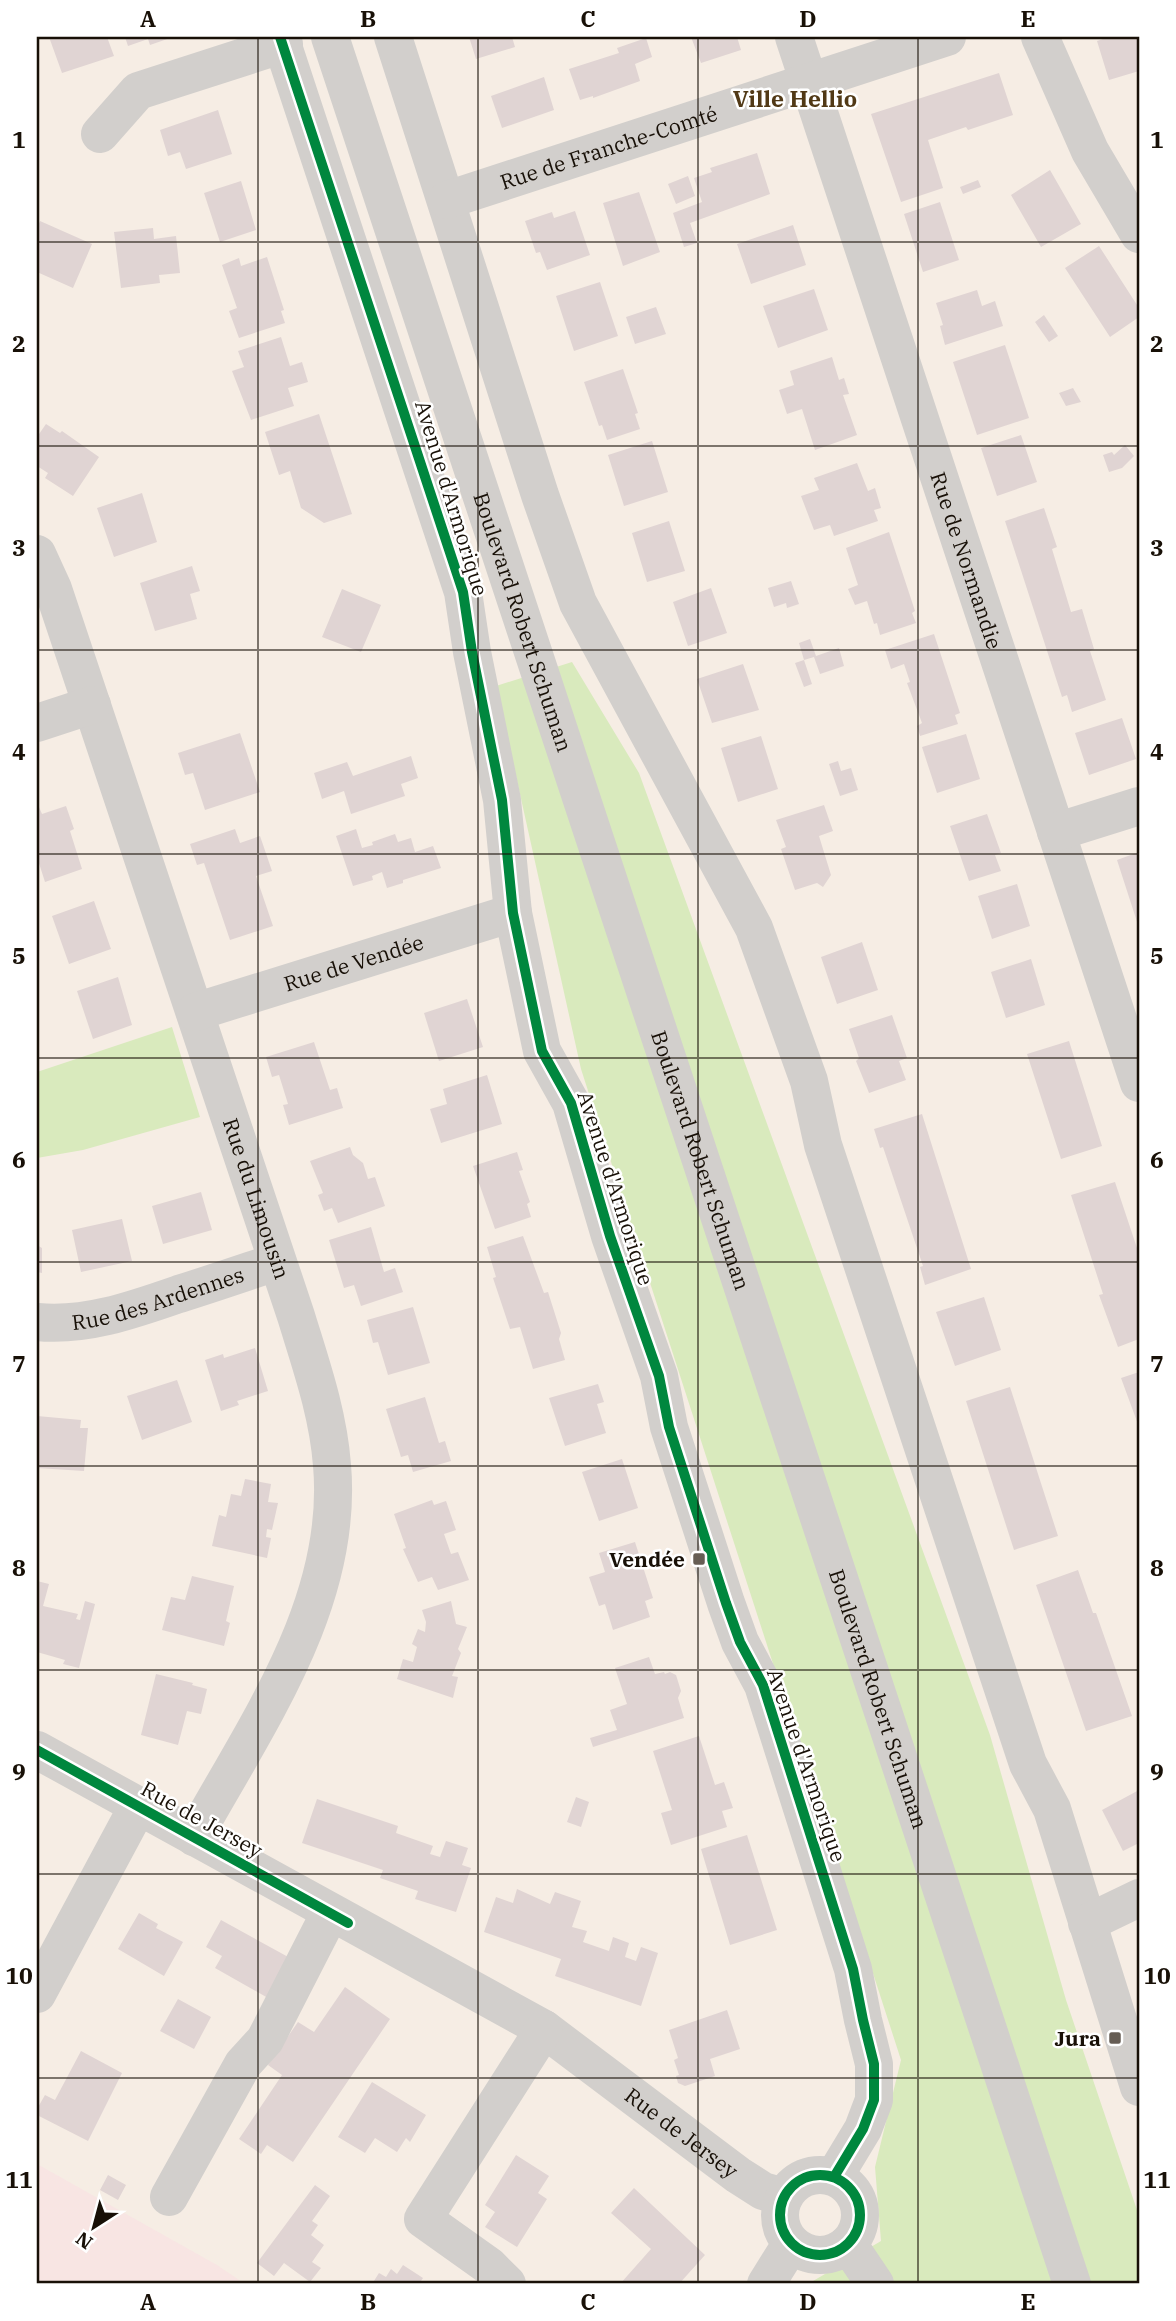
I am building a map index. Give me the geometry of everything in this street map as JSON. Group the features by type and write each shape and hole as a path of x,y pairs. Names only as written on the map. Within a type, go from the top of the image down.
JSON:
{"street":[{"name":"Boulevard Robert Schuman","path":"330,37 1072,2284"},
{"path":"393,37 540,495 578,603 754,928 809,1082 823,1144 1028,1764 1052,1809 1139,2087"},
{"name":"Rue de Normandie","path":"793,37 1139,1083"},
{"name":"Rue de Franche-Comté","path":"447,200 947,37"},
{"path":"1040,37 1090,151 1139,234"},
{"path":"100,134 138,91 282,40"},
{"name":"Avenue d'Armorique","path":"282,40 463,592 472,652 502,800 513,913 541,1051 571,1103 610,1236 659,1376 669,1427 740,1642 763,1685 853,1969 874,2064 874,2100 863,2129 834,2177"},
{"name":"Rue du Limousin","path":"37,554 53,589 296,1316 326,1414 333,1467 330,1527 323,1574 302,1636 194,1837"},
{"path":"37,723 92,705"},
{"path":"1056,832 1139,806"},
{"name":"Rue de Vendée","path":"195,1012 513,913"},
{"name":"Rue des Ardennes","path":"37,1322 94,1320 136,1309 276,1262"},
{"name":"Rue de Jersey","path":"37,1751 544,2029 738,2175 762,2191 784,2197"},
{"path":"37,1994 138,1806"},
{"path":"1087,1923 1139,1898"},
{"path":"169,2197 243,2064 265,2040 330,1913"},
{"path":"507,2284 489,2266 423,2219 544,2029"},
{"path":"823,2175 834,2177 846,2184 855,2194 860,2207 856,2234 838,2252 813,2255 801,2251 791,2244 780,2221 784,2197 800,2180 823,2175"},
{"path":"766,2284 791,2244"},
{"path":"848,2244 875,2284"}],"shaded area":[{"path":"37,2164 217,2265 245,2284 37,2284"}],"green space":[{"path":"572,662 639,773 990,1735 1066,2000 1139,2216 1139,2284 808,2284 881,2241 875,2167 901,2060 581,1069 496,686"},
{"path":"172,1027 200,1117 83,1150 37,1158 37,1072"}],"building":[{"path":"49,37 107,37 114,56 62,73"},
{"path":"125,37 173,37 150,45 148,39 128,46"},
{"path":"469,37 512,37 515,47 476,59"},
{"path":"691,37 737,37 741,50 701,63"},
{"path":"1109,37 1139,37 1139,71 1109,80 1097,41"},
{"path":"646,38 652,57 635,64 640,81 580,100 569,69 619,53 617,48"},
{"path":"999,73 1013,115 928,140 943,188 901,202 871,114"},
{"path":"544,77 554,110 502,128 491,96"},
{"path":"218,110 232,154 186,169 180,152 168,156 160,130"},
{"path":"757,153 770,194 690,223 697,243 684,247 673,213 702,202 694,178 712,172 710,168"},
{"path":"1050,170 1081,224 1041,247 1011,195"},
{"path":"688,176 695,196 676,204 668,184"},
{"path":"978,180 981,187 963,194 960,187"},
{"path":"241,181 256,230 220,242 204,193"},
{"path":"639,192 660,252 623,266 603,203"},
{"path":"940,202 959,260 923,272 904,214"},
{"path":"575,211 590,255 547,270 540,252 536,253 525,221 552,212 554,218"},
{"path":"40,221 92,244 73,288 37,272 37,228"},
{"path":"793,225 806,265 751,284 737,244"},
{"path":"153,228 154,239 176,236 180,273 159,275 160,283 121,288 114,232"},
{"path":"1099,246 1139,308 1139,317 1110,337 1065,268"},
{"path":"267,257 284,310 281,311 285,323 239,338 229,311 237,308 222,265 239,258 241,266"},
{"path":"600,282 618,336 574,351 556,296"},
{"path":"814,289 828,330 778,348 763,306"},
{"path":"977,290 982,306 995,301 1003,326 945,345 940,326 943,325 936,303"},
{"path":"656,307 666,334 635,344 626,317"},
{"path":"1044,315 1058,336 1049,342 1035,322"},
{"path":"281,337 290,366 302,362 308,382 288,388 294,406 251,420 232,371 244,367 238,351"},
{"path":"1005,345 1029,418 977,435 953,362"},
{"path":"832,357 839,380 844,378 849,394 843,395 857,435 815,450 802,409 787,414 779,390 794,385 790,371"},
{"path":"623,369 638,413 635,414 640,429 607,440 602,425 599,426 584,382"},
{"path":"1073,388 1081,402 1066,406 1059,393"},
{"path":"319,414 352,514 324,523 301,508 290,471 279,475 265,432"},
{"path":"46,424 60,433 62,431 99,457 73,496 45,478 48,473 37,466 37,437"},
{"path":"1021,435 1037,482 997,496 981,448"},
{"path":"652,441 668,492 624,506 608,455"},
{"path":"1125,445 1134,456 1122,468 1109,472 1103,455 1112,452 1114,455"},
{"path":"857,463 868,491 875,488 881,508 874,510 878,521 834,536 830,525 814,530 801,496 819,490 814,478"},
{"path":"142,493 157,542 114,557 97,508"},
{"path":"1044,508 1057,547 1052,549 1071,612 1082,609 1094,649 1090,651 1106,700 1072,712 1067,695 1062,697 1005,521"},
{"path":"669,521 685,571 647,582 632,533"},
{"path":"889,532 915,611 912,613 916,623 880,635 867,601 855,605 848,589 858,585 846,548"},
{"path":"192,566 200,591 190,594 197,619 155,631 140,583"},
{"path":"791,581 799,604 787,608 786,603 774,607 768,588"},
{"path":"711,588 727,633 688,646 673,602"},
{"path":"342,589 381,605 361,652 322,637"},
{"path":"934,634 960,713 955,715 958,724 920,736 917,726 922,723 907,683 910,682 904,664 891,669 885,650"},
{"path":"810,639 816,656 839,648 844,666 820,674 814,657 804,660 799,643"},
{"path":"804,660 812,684 804,687 795,663"},
{"path":"743,664 759,710 712,723 697,679"},
{"path":"1122,718 1136,759 1089,775 1075,733"},
{"path":"240,733 260,792 205,810 193,773 185,775 178,753"},
{"path":"966,734 980,779 937,793 922,747"},
{"path":"761,736 778,789 738,802 721,748"},
{"path":"411,756 418,778 401,784 405,796 351,814 344,791 322,799 314,773 347,762 353,776"},
{"path":"838,761 841,771 851,768 858,790 840,796 829,764"},
{"path":"824,805 833,831 819,836 831,875 823,887 817,883 795,890 781,849 786,847 776,820"},
{"path":"66,806 74,829 70,831 82,869 45,882 37,857 37,808 39,807 42,814"},
{"path":"987,814 1001,853 995,855 1001,871 969,881 950,826"},
{"path":"235,829 240,843 260,836 272,871 256,876 273,926 230,940 204,863 197,865 190,844"},
{"path":"356,829 362,848 395,834 398,842 411,838 415,852 433,846 441,868 387,888 382,872 372,876 373,880 353,886 336,836"},
{"path":"1139,852 1139,928 1117,860"},
{"path":"1017,884 1030,926 992,939 978,896"},
{"path":"94,901 111,949 69,964 52,916"},
{"path":"862,942 878,990 837,1004 821,957"},
{"path":"1031,959 1045,1005 1006,1018 991,972"},
{"path":"118,977 132,1025 93,1039 77,991"},
{"path":"467,999 483,1047 439,1061 424,1013"},
{"path":"892,1015 907,1058 899,1061 906,1080 869,1093 856,1061 859,1058 849,1029"},
{"path":"1069,1041 1102,1146 1061,1159 1027,1054"},
{"path":"314,1042 330,1090 337,1088 343,1108 289,1125 283,1105 288,1104 279,1075 272,1077 266,1057"},
{"path":"487,1075 502,1124 441,1143 430,1109 447,1104 443,1089"},
{"path":"922,1114 971,1269 925,1285 920,1267 923,1266 883,1147 880,1148 874,1129"},
{"path":"350,1147 353,1155 363,1163 368,1179 375,1177 385,1206 338,1223 332,1208 324,1211 318,1195 323,1193 310,1161"},
{"path":"517,1152 523,1170 519,1171 530,1202 527,1204 531,1217 495,1229 473,1166"},
{"path":"1115,1182 1139,1254 1139,1339 1118,1347 1099,1295 1103,1294 1071,1195"},
{"path":"201,1192 212,1230 163,1244 152,1206"},
{"path":"122,1219 132,1261 81,1272 72,1230"},
{"path":"371,1227 384,1272 395,1268 403,1292 361,1306 354,1285 344,1288 329,1240"},
{"path":"523,1236 544,1293 548,1292 561,1333 559,1339 565,1360 533,1369 520,1327 510,1329 493,1278 496,1277 487,1247"},
{"path":"37,1245 42,1248 42,1273 37,1272"},
{"path":"984,1297 1001,1350 955,1366 936,1312"},
{"path":"413,1307 430,1363 388,1375 378,1342 373,1343 367,1320"},
{"path":"255,1348 268,1391 237,1401 239,1405 221,1411 205,1360 223,1354 224,1358"},
{"path":"1139,1372 1139,1427 1121,1378"},
{"path":"177,1380 192,1422 142,1440 127,1396"},
{"path":"598,1384 604,1402 597,1404 606,1433 565,1446 549,1398"},
{"path":"1010,1387 1058,1536 1014,1550 966,1401"},
{"path":"425,1397 439,1443 445,1441 451,1461 413,1472 408,1455 401,1457 386,1409"},
{"path":"37,1416 81,1420 80,1428 88,1428 84,1471 37,1468"},
{"path":"622,1459 638,1508 599,1521 582,1472"},
{"path":"245,1479 271,1484 268,1502 278,1503 272,1530 267,1529 266,1537 271,1538 267,1558 212,1546 219,1515 226,1517 231,1494 241,1496"},
{"path":"432,1500 434,1505 446,1501 456,1530 444,1534 451,1554 458,1552 469,1580 438,1590 432,1577 418,1582 403,1549 406,1548 394,1514"},
{"path":"635,1542 653,1598 645,1601 650,1617 613,1630 605,1604 599,1606 589,1577 605,1572 599,1553"},
{"path":"1078,1570 1132,1716 1086,1731 1036,1585"},
{"path":"192,1576 234,1586 226,1621 230,1623 224,1646 162,1630 171,1597 185,1600"},
{"path":"37,1581 49,1584 43,1606 78,1614 76,1619 80,1620 85,1601 95,1604 79,1668 63,1664 65,1660 37,1652"},
{"path":"451,1601 456,1624 467,1627 458,1649 461,1653 452,1676 458,1677 453,1698 397,1679 403,1659 413,1662 417,1647 412,1644 418,1629 425,1632 426,1622 422,1610"},
{"path":"649,1657 655,1674 670,1672 676,1675 681,1691 678,1698 684,1718 593,1747 590,1738 617,1730 610,1710 627,1704 615,1668"},
{"path":"156,1674 207,1689 201,1714 187,1711 178,1745 141,1735"},
{"path":"699,1736 715,1785 724,1782 733,1808 722,1811 727,1827 671,1845 661,1813 672,1810 653,1751"},
{"path":"1139,1790 1139,1843 1123,1851 1102,1810"},
{"path":"576,1797 589,1802 581,1827 567,1822"},
{"path":"317,1799 398,1826 396,1833 433,1846 430,1854 440,1857 446,1841 468,1848 462,1865 471,1868 456,1912 415,1899 418,1891 380,1878 383,1870 302,1843"},
{"path":"747,1835 777,1930 730,1945 701,1849"},
{"path":"517,1889 550,1904 555,1892 581,1901 572,1927 587,1931 583,1942 609,1951 613,1937 629,1943 625,1957 636,1961 641,1947 658,1953 641,2006 555,1976 561,1959 484,1932 496,1897 513,1903"},
{"path":"139,1913 158,1924 156,1928 183,1942 164,1976 118,1949"},
{"path":"221,1920 290,1958 268,1998 215,1968 222,1956 206,1947"},
{"path":"345,1987 390,2019 293,2162 267,2145 261,2154 239,2139 282,2075 268,2065 298,2022 314,2032"},
{"path":"178,1999 211,2017 194,2049 160,2031"},
{"path":"727,2010 740,2049 710,2059 715,2076 685,2086 678,2083 676,2076 679,2075 674,2060 678,2058 669,2030"},
{"path":"81,2051 122,2073 88,2141 37,2115 37,2109 45,2095 55,2100"},
{"path":"372,2082 426,2115 410,2142 406,2138 397,2152 375,2138 365,2153 338,2137"},
{"path":"516,2155 549,2176 538,2193 547,2199 517,2247 485,2227 495,2212 485,2205"},
{"path":"108,2175 126,2185 118,2200 100,2190"},
{"path":"315,2185 330,2196 312,2221 318,2225 311,2235 324,2245 312,2262 321,2268 310,2282 284,2263 274,2276 257,2263"},
{"path":"634,2188 705,2255 679,2284 620,2284 651,2249 611,2213"},
{"path":"403,2265 423,2278 419,2284 372,2284 379,2273 386,2277 391,2269 397,2274"}],"cycle path":[{"path":"280,37 463,592 472,652 502,800 513,913 542,1051 571,1103 610,1236 659,1376 669,1427 726,1603 740,1642 763,1685 853,1969 874,2064 874,2100 863,2129 834,2177"},
{"path":"37,1750 348,1923"},
{"path":"820,2175 835,2178 848,2187 857,2200 860,2215 857,2230 848,2243 835,2252 820,2255 805,2252 792,2243 783,2230 780,2215 783,2200 792,2187 805,2178 820,2175"}],"place":[{"name":"Vendée","path":"699,1559"},
{"name":"Jura","path":"1115,2038"}],"district":[{"name":"Ville Hellio","path":"795,98"}]}
